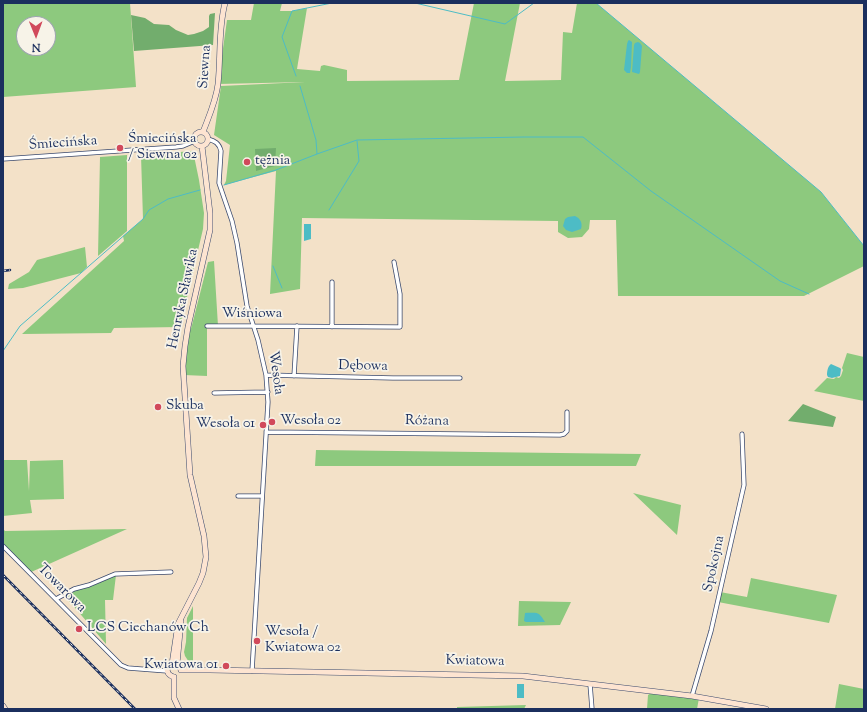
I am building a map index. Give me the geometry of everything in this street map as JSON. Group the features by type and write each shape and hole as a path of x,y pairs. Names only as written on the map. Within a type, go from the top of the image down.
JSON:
{"main road":[{"name":"Siewna","path":"203,132 214,105 218,84 222,13 225,3"},
{"path":"203,132 207,136 208,140 206,144 202,146 198,145 195,141 195,134 203,132"},
{"name":"Henryka Sławika","path":"175,664 177,629 199,583 203,573 206,557 204,536 190,475 184,366 188,327 210,230 210,213 202,146"},
{"path":"175,664 179,666 181,670 179,675 174,677 170,676 167,671 168,668 175,664"},
{"name":"Kwiatowa","path":"181,670 512,675 692,696 766,709"},
{"path":"174,677 174,698 179,709"}],"street":[{"name":"Wesoła","path":"208,140 215,141 220,146 219,183 232,221 247,306 258,340 266,375 268,392 252,671"},
{"name":"Śmiecińska","path":"3,159 176,147 195,141"},
{"name":"Wiśniowa","path":"208,326 400,327 400,294 394,262"},
{"path":"332,282 332,327"},
{"name":"Wiśniowa","path":"294,376 297,326"},
{"name":"Dębowa","path":"266,375 460,378"},
{"path":"214,393 268,392"},
{"name":"Różana","path":"266,432 560,435 567,431 567,412"},
{"name":"Spokojna","path":"692,696 711,631 744,485 742,434"},
{"path":"238,496 262,496"},
{"name":"Towarowa","path":"3,546 121,665 128,668 167,671"},
{"path":"56,599 74,589 89,585 115,574 172,572"},
{"path":"590,684 592,709"}],"green space":[{"path":"3,3 130,3 136,87 3,97"},
{"path":"254,3 282,3 280,11 292,11 307,8 297,69 320,71 321,66 324,65 347,70 347,81 459,80 474,3 520,3 505,81 561,80 563,32 572,33 577,3 596,3 821,192 864,246 864,266 804,296 618,296 616,220 590,220 589,229 582,237 568,238 558,232 558,221 302,218 300,289 270,294 276,171 224,185 226,181 230,145 214,135 221,86 305,82 218,84 227,20 251,20"},
{"path":"215,13 213,45 134,51 131,15 145,18 154,24 169,25 188,35 203,31 209,27 209,16 210,14"},
{"path":"276,148 275,166 256,171 255,149"},
{"path":"193,151 204,213 203,229 180,327 114,328 111,333 22,334 124,241 123,236 143,219 141,155"},
{"path":"127,155 127,231 98,256 100,157"},
{"path":"85,247 87,267 81,273 23,288 8,289 9,284 29,272 37,260"},
{"path":"214,261 218,326 207,326 207,376 184,375 185,346 192,325 208,262"},
{"path":"847,353 864,357 864,401 814,391 827,378 834,379 841,376"},
{"path":"803,404 836,417 833,427 788,421"},
{"path":"316,450 641,454 636,466 315,466"},
{"path":"3,460 27,460 29,491 30,461 63,460 64,499 30,500 32,513 3,516"},
{"path":"633,493 681,505 677,535"},
{"path":"3,529 5,531 127,529 29,573 3,546"},
{"path":"116,575 113,600 105,600 106,644 64,595"},
{"path":"751,578 837,595 829,623 718,602 720,592 747,597"},
{"path":"519,601 571,602 560,625 518,626"},
{"path":"193,606 193,664 189,662 184,652 187,618"},
{"path":"839,684 864,689 864,709 835,709"},
{"path":"652,692 699,698 697,709 647,709 648,695"},
{"path":"526,705 524,709 457,709 457,707"}],"water":[{"path":"629,40 632,42 631,67 630,73 627,73 624,70 627,44"},
{"path":"638,42 642,46 639,74 632,72 634,45"},
{"path":"575,216 581,221 581,229 572,232 566,230 563,226 565,219"},
{"path":"304,224 311,224 311,239 304,241"},
{"path":"831,364 841,369 840,376 832,378 828,377 827,370"},
{"path":"525,613 537,613 545,622 526,622 524,621"},
{"path":"517,684 524,684 524,698 517,698"}],"waterway":[{"path":"296,76 282,37 292,11 332,3"},
{"path":"415,3 505,24 534,3"},
{"path":"596,3 821,192 864,246"},
{"path":"224,185 276,170 317,154 316,140 300,86"},
{"path":"317,154 357,140 583,137 651,191 780,281 809,294"},
{"path":"329,210 359,161 357,141"},
{"path":"3,351 20,326 143,219 149,210 168,199 200,190"},
{"path":"273,266 282,288"}],"railway":[{"path":"3,271 10,270"},
{"path":"3,575 135,709"}],"place":[{"name":"Śmiecińska / Siewna 02","path":"120,148"},
{"name":"tężnia","path":"247,162"},
{"name":"Skuba","path":"158,407"},
{"name":"Wesoła 02","path":"272,422"},
{"name":"Wesoła 01","path":"263,425"},
{"name":"LCS Ciechanów Ch","path":"79,629"},
{"name":"Wesoła / Kwiatowa 02","path":"257,641"},
{"name":"Kwiatowa 01","path":"226,666"}]}
